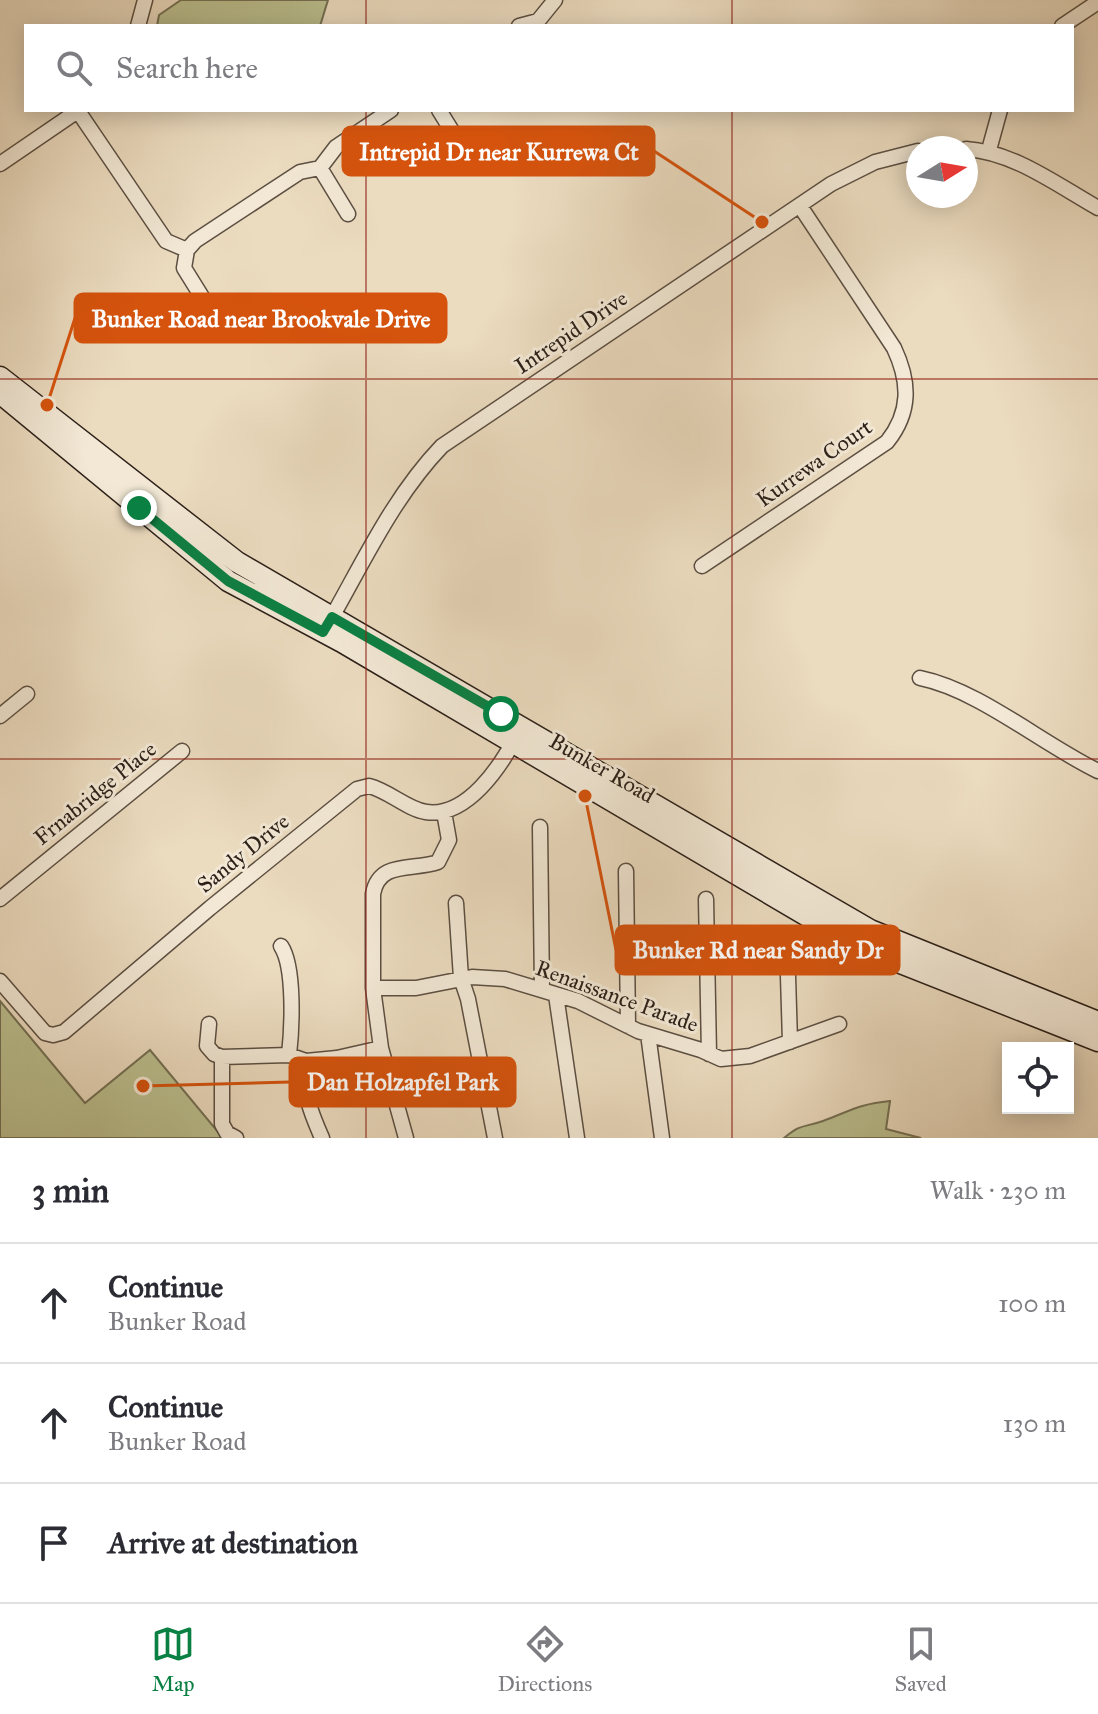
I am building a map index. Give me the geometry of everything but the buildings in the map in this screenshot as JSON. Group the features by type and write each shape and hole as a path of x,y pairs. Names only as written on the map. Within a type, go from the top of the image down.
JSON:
{"main road":[{"name":"Bunker Road","path":"0,377 237,562 327,625 865,939 1098,1041"},
{"name":"Bunker Road","path":"0,393 228,581 327,625"},
{"name":"Bunker Road","path":"865,939 1098,1022"}],"street":[{"path":"139,24 145,0"},
{"path":"540,24 555,0"},
{"path":"1065,24 1098,2"},
{"path":"0,164 75,112"},
{"path":"79,112 166,241 187,250"},
{"path":"220,326 184,268 187,250 195,241 300,172 320,168 336,147 388,112"},
{"path":"440,112 460,144"},
{"path":"989,150 999,112"},
{"path":"978,150 989,150 1011,159 1098,208"},
{"name":"Intrepid Drive","path":"327,625 402,493 418,470 442,446 853,171 906,152"},
{"path":"320,168 348,214"},
{"name":"Kurrewa Court","path":"702,566 887,442 898,428 906,408 907,387 903,366 894,348 800,206"},
{"path":"920,678 940,682 1098,771"},
{"path":"0,716 27,694"},
{"path":"406,1138 381,1048 373,988 374,885 382,874 397,867 422,868 438,862 449,840 444,812 460,804 496,773 517,736"},
{"name":"Frnabridge Place","path":"0,899 182,751"},
{"name":"Sandy Drive","path":"0,981 45,1033 53,1035 64,1032 357,789 369,786 423,812 444,812"},
{"path":"540,827 549,992 577,1138"},
{"path":"626,871 628,1026"},
{"path":"706,899 709,1054"},
{"path":"456,903 461,978 468,999 495,1138"},
{"path":"787,943 790,1042"},
{"path":"281,946 289,969 289,1055"},
{"name":"Renaissance Parade","path":"373,988 416,988 461,978 505,979 578,1001 628,1026 721,1059 750,1056 839,1024"},
{"path":"209,1024 207,1046 222,1057 289,1055 306,1061 381,1048"},
{"path":"648,1034 662,1138"},
{"path":"222,1057 222,1124 227,1133 236,1138"},
{"path":"306,1061 307,1104 322,1138"}],"green space":[{"path":"181,0 328,0 321,24 157,24 159,15"},
{"path":"0,1001 85,1103 150,1050 223,1138 0,1138"},
{"path":"890,1101 886,1129 921,1138 784,1138 803,1126 862,1106"}],"place":[{"name":"Intrepid Dr near Kurrewa Ct","path":"762,222"},
{"name":"Bunker Road near Brookvale Drive","path":"47,405"},
{"name":"Bunker Rd near Sandy Dr","path":"585,796"},
{"name":"Dan Holzapfel Park","path":"143,1086"}],"route":[{"path":"139,508 228,581 323,632 332,617 501,714"}]}
